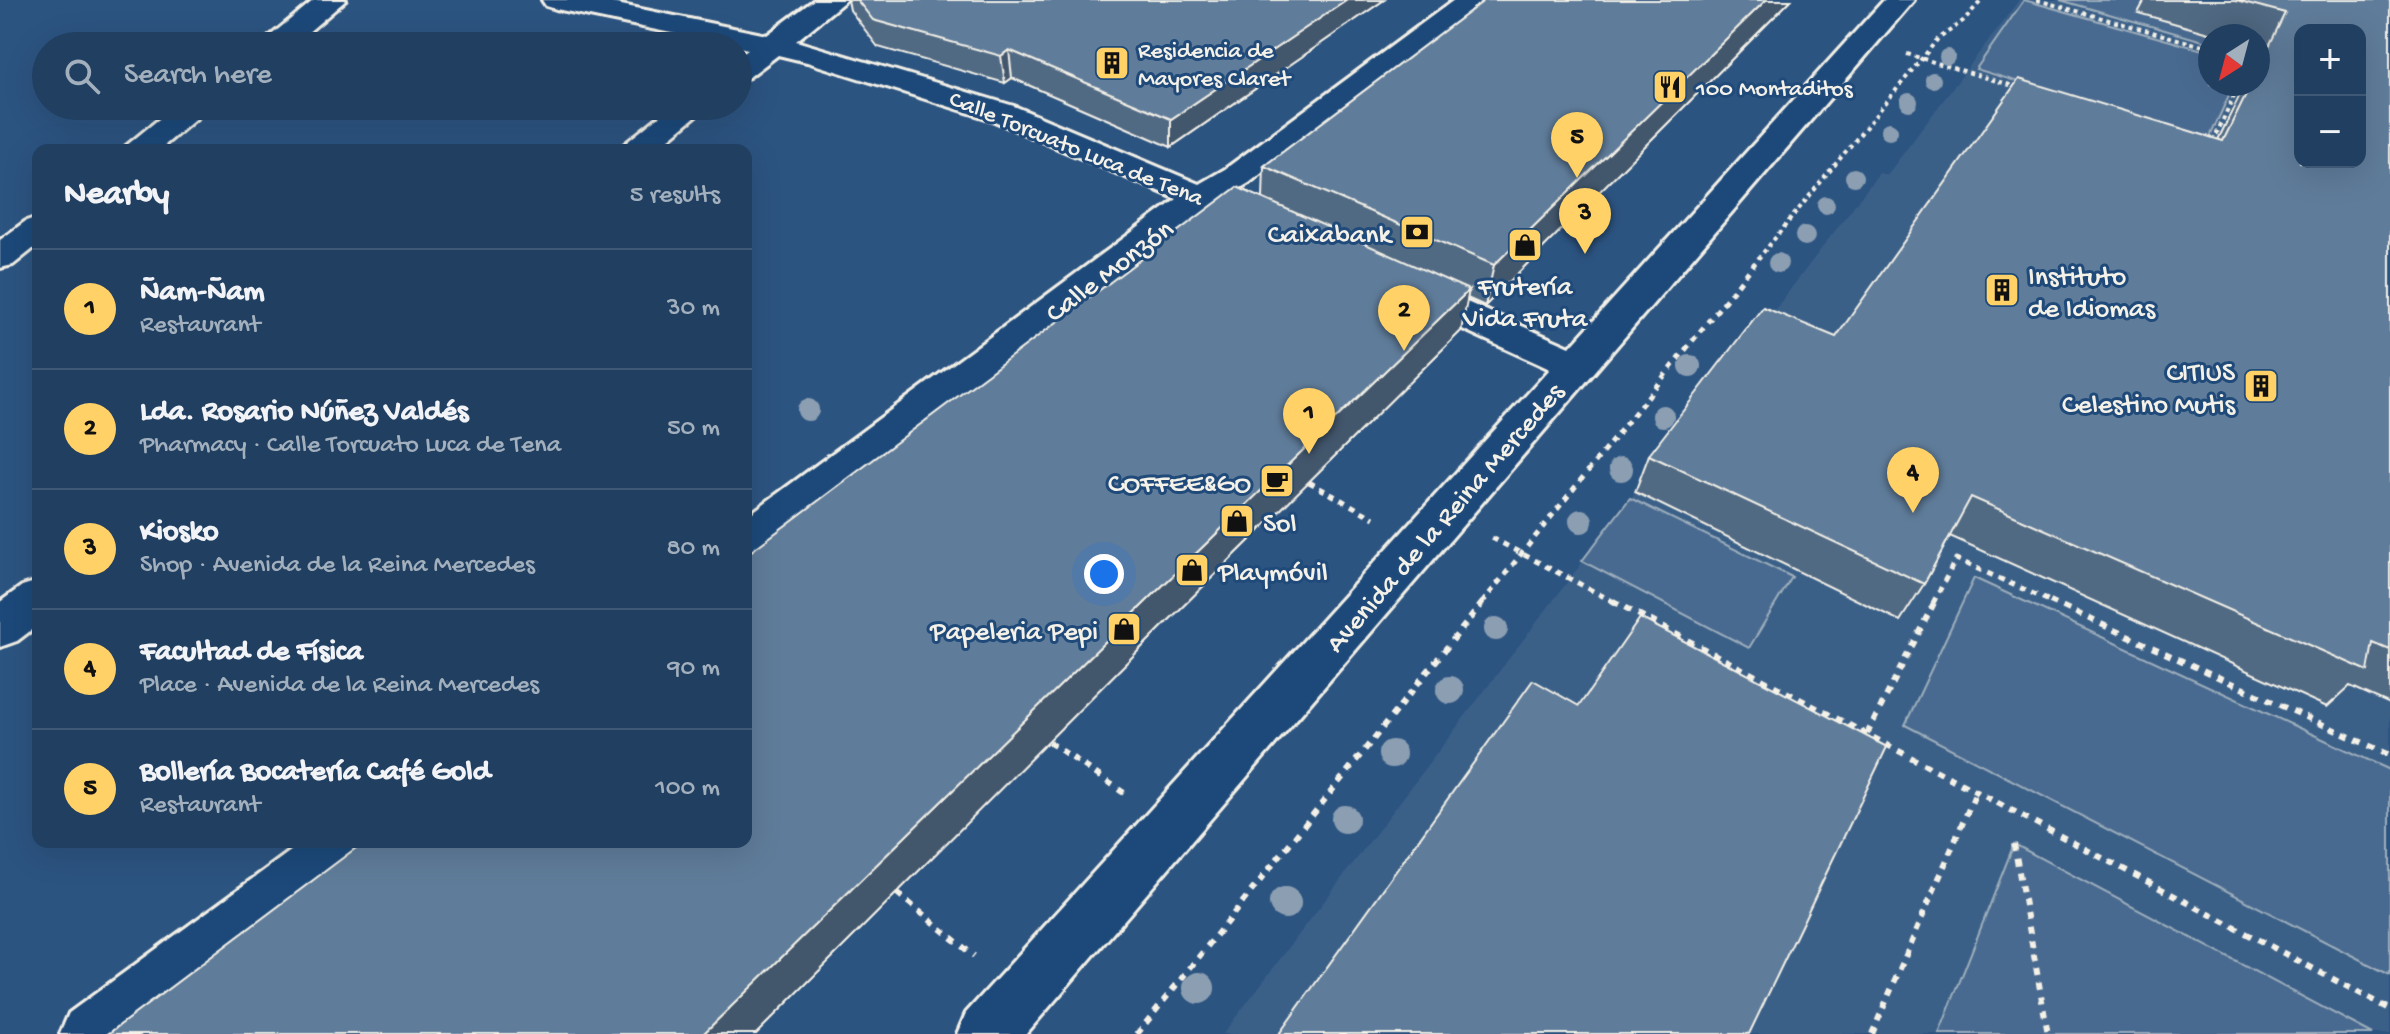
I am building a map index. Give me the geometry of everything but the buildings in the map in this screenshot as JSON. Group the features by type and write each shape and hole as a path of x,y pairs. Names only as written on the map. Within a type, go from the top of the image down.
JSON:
{"street":[{"path":"291,32 332,0"},
{"path":"752,61 832,0"},
{"name":"Calle Monzón","path":"752,536 1203,196 1237,176 1472,0"},
{"name":"Avenida de la Reina Mercedes","path":"1004,1014 1900,0"},
{"name":"Calle Torcuato Luca de Tena","path":"565,1 712,32"},
{"name":"Calle Torcuato Luca de Tena","path":"752,41 814,54 1003,113 1203,196 1306,243"},
{"path":"146,144 177,120"},
{"path":"642,144 674,120"},
{"path":"0,257 32,233"},
{"path":"1379,276 1575,365"},
{"path":"0,628 32,604"},
{"path":"90,1034 338,848"}],"path":[{"path":"1137,1034 1762,253 1937,40 1963,21 1982,0"},
{"path":"2037,0 2198,45"},
{"path":"1863,41 2024,89"},
{"path":"2211,147 2234,96"},
{"path":"1309,482 1433,528 1523,554 2390,1009"},
{"path":"1867,734 1956,559 2390,755"},
{"path":"1049,742 1170,825"},
{"path":"1872,1034 1976,792"},
{"path":"2014,844 2048,1034"},
{"path":"897,893 1004,1014"}],"shaded area":[{"path":"2019,0 2390,0 2390,1034 1223,1034 1879,173 1887,175"},
{"path":"2024,0 2198,49 2198,96 2229,96 2210,137 2201,138 1976,69"},
{"path":"2060,0 2147,0 2139,13 2198,30 2198,40"},
{"path":"1630,498 1792,577 1749,648 1582,561"},
{"path":"1974,578 2390,770 2390,975 1905,725"},
{"path":"2014,844 2373,1034 1939,1034"}],"place":[{"name":"Residencia de Mayores Claret","path":"1112,63"},
{"name":"100 Montaditos","path":"1670,87"},
{"name":"Bollería Bocatería Café Gold","path":"1577,178"},
{"name":"Caixabank","path":"1417,232"},
{"name":"Frutería Vida Fruta","path":"1525,245"},
{"name":"Kiosko","path":"1585,254"},
{"name":"Instituto de Idiomas","path":"2002,290"},
{"name":"Lda. Rosario Núñez Valdés","path":"1404,351"},
{"name":"CITIUS Celestino Mutis","path":"2261,386"},
{"name":"Ñam-Ñam","path":"1309,454"},
{"name":"COFFEE&GO","path":"1277,481"},
{"name":"Facultad de Física","path":"1913,513"},
{"name":"Sol","path":"1237,521"},
{"name":"Playmóvil","path":"1192,570"},
{"name":"Papeleria Pepi","path":"1124,629"}]}
